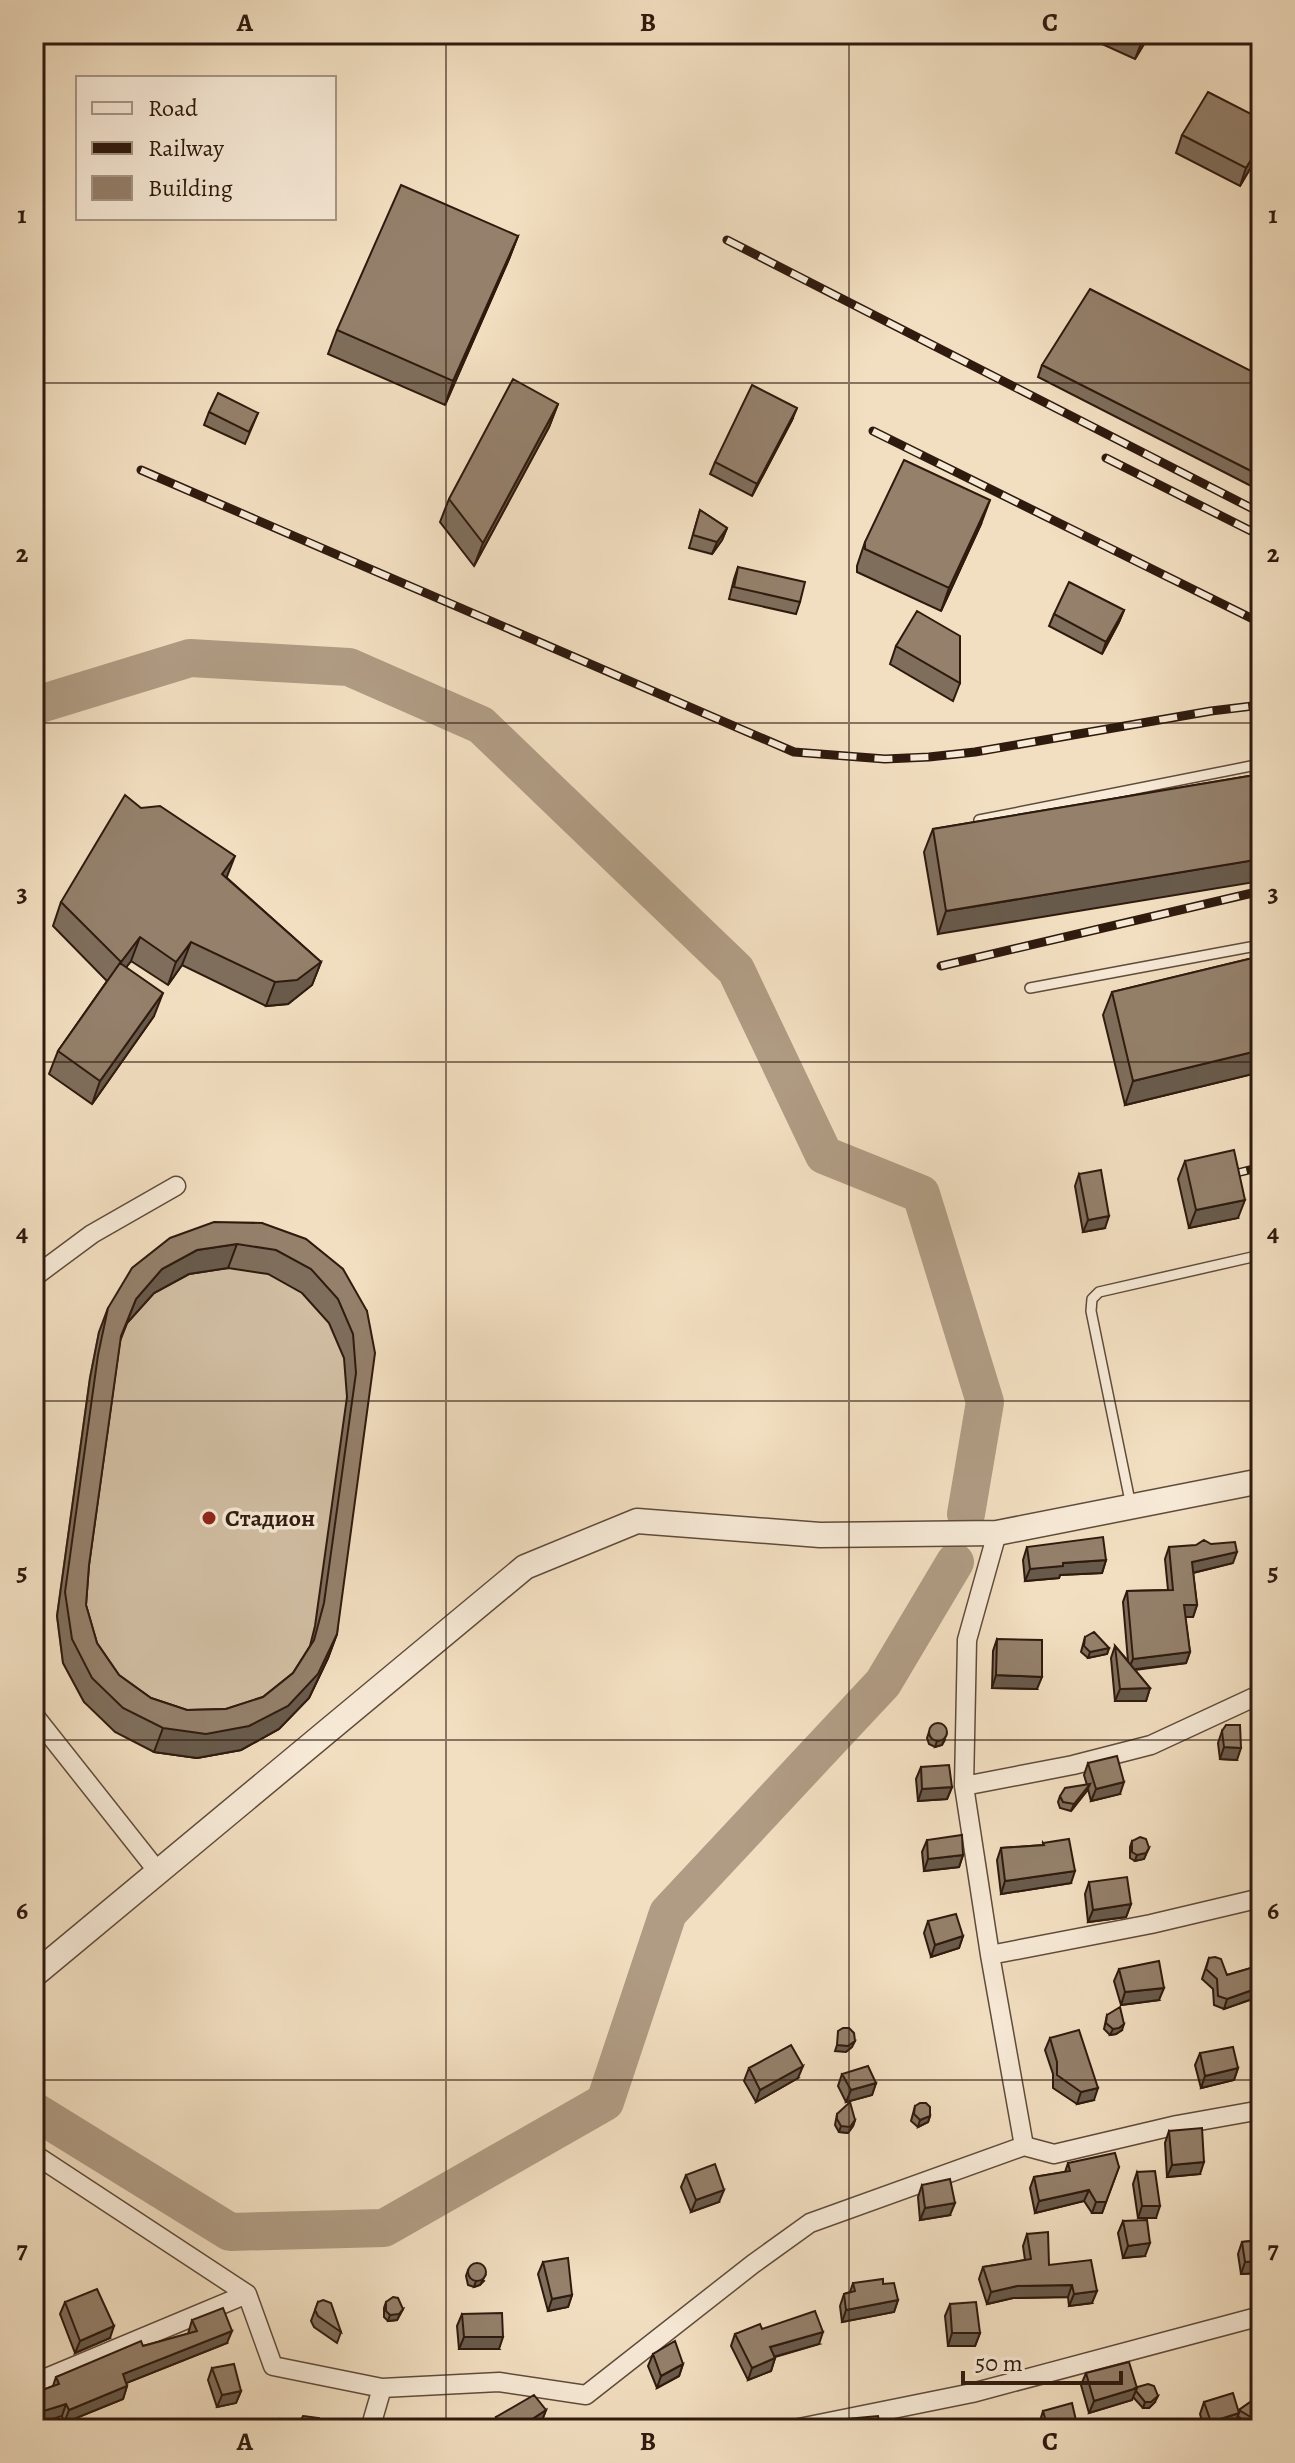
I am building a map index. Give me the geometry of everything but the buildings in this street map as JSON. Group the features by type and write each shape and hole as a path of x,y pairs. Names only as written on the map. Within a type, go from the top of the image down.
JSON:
{"street":[{"path":"34,1277 92,1234 176,1186"},
{"path":"34,1975 525,1567 637,1521 820,1535 997,1533 1261,1481"},
{"path":"997,1533 967,1640 964,1786 1024,2146"},
{"path":"964,1786 1073,1765 1151,1745 1261,1694"},
{"path":"34,1715 159,1873"},
{"path":"990,1955 1151,1924 1261,1898"},
{"path":"34,2154 247,2294 273,2366 382,2388 499,2382 586,2395 810,2223 1024,2146 1054,2154 1177,2125 1261,2110"},
{"path":"34,2383 247,2294"},
{"path":"794,2429 972,2393 1261,2316"},
{"path":"370,2429 382,2388"}],"lane":[{"path":"979,820 1261,764"},
{"path":"1030,988 1261,945"},
{"path":"1131,1506 1091,1311 1092,1299 1099,1292 1261,1255"}],"shaded area":[{"name":"Стадион","path":"206,1246 334,1293 361,1420 328,1658 309,1698 279,1729 241,1750 197,1758 154,1752 84,1702 63,1663 57,1616 99,1332"}],"waterway":[{"path":"34,704 190,658 349,667 481,725 736,970 824,1155 921,1194 985,1402 966,1514"},
{"path":"34,2111 230,2232 384,2228 605,2102 668,1913 883,1683 955,1562"}],"railway":[{"path":"727,240 1261,513"},
{"path":"873,431 1261,623"},
{"path":"1106,458 1261,536"},
{"path":"141,470 794,752 885,759 929,757 1261,705"},
{"path":"941,966 1261,891"},
{"path":"1229,1175 1261,1167"}],"place":[{"name":"Стадион","path":"209,1518"}]}
